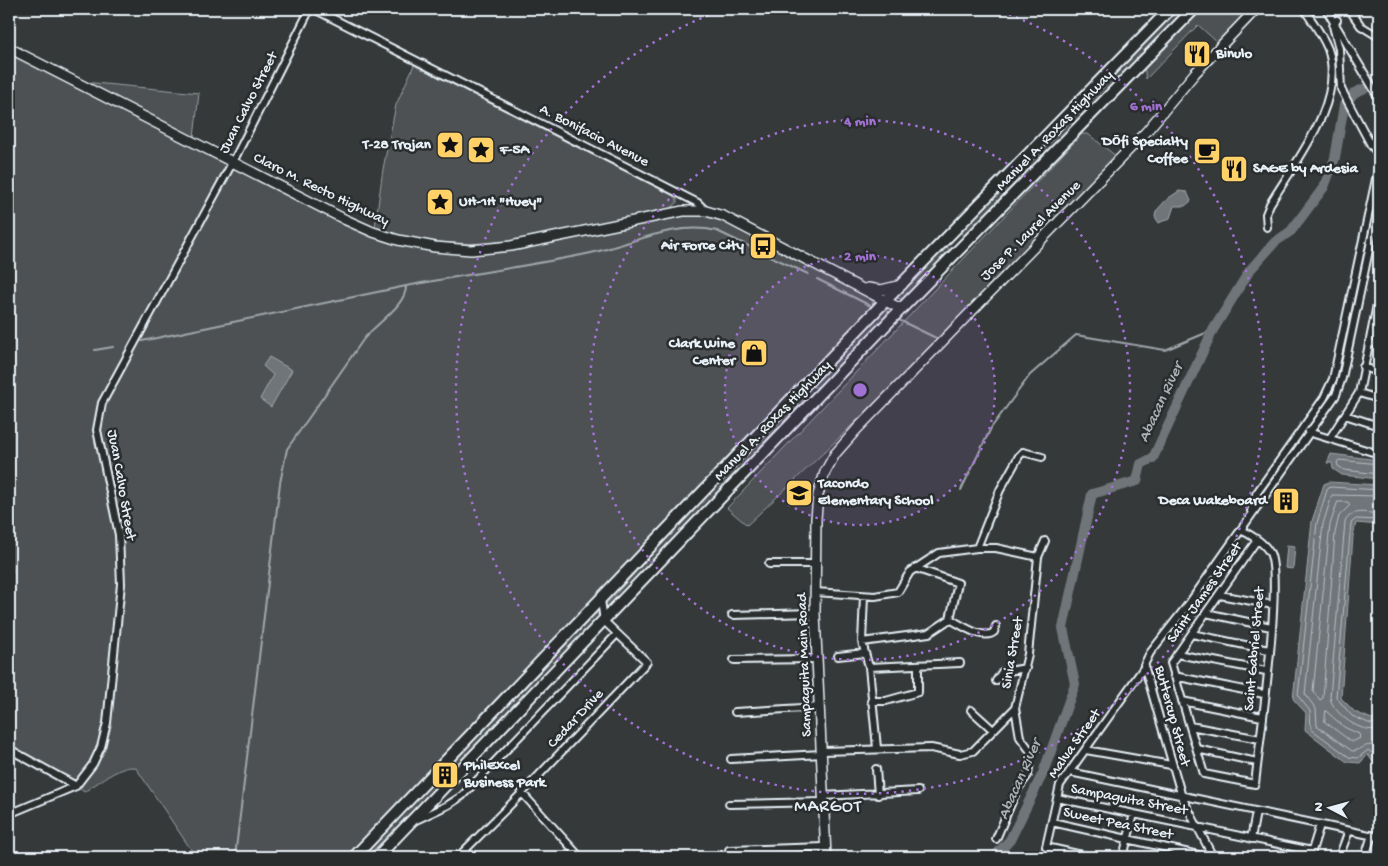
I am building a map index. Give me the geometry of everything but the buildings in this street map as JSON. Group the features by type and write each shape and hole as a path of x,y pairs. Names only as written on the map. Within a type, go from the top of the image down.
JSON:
{"main road":[{"name":"Manuel A. Roxas Highway","path":"357,856 886,300 1170,9"},
{"name":"Manuel A. Roxas Highway","path":"377,857 901,309 962,249 1194,9"},
{"path":"948,236 962,249"},
{"path":"802,389 814,400"}],"street":[{"name":"Juan Calvo Street","path":"9,814 76,786 93,764 103,739 107,722 121,604 119,535 97,430 102,403 232,162 310,9"},
{"name":"A. Bonifacio Avenue","path":"314,9 698,203 706,211 722,216 901,309"},
{"name":"Jose P. Laurel Avenue","path":"825,472 835,454 857,429 1146,132 1195,73 1256,9"},
{"path":"1267,227 1267,209 1319,122 1329,92 1331,70 1328,50 1319,30 1304,9"},
{"path":"1326,9 1337,24 1341,90 1379,155"},
{"path":"1330,9 1361,68 1379,96"},
{"path":"1349,9 1361,26 1379,37"},
{"name":"Claro M. Recto Highway","path":"9,48 373,232 409,243 478,250 511,246 669,213 706,211"},
{"path":"1329,92 1341,90"},
{"path":"1251,515 1256,494 1324,398 1334,379 1379,165"},
{"name":"Malva Street","path":"1090,857 1046,847 1060,785 1340,387 1376,236 1379,203"},
{"path":"1365,234 1376,236"},
{"name":"A. Bonifacio Avenue","path":"861,287 881,290 902,285"},
{"path":"1330,438 1359,393 1369,342 1377,319 1379,295"},
{"path":"1369,342 1379,345"},
{"path":"1363,367 1379,372"},
{"path":"1359,393 1379,399"},
{"path":"1344,415 1379,426"},
{"path":"1302,430 1379,454"},
{"path":"977,548 992,507 1019,456 1023,452 1042,457"},
{"name":"Sampaguita Main Road","path":"825,472 818,496 815,613 826,857"},
{"name":"Saint Gabriel Street","path":"1240,530 1257,540 1270,553 1273,605 1255,784"},
{"name":"Saint James Street","path":"1255,784 1204,774 1171,663 1257,540"},
{"name":"Sinia Street","path":"731,759 877,748 931,748 967,754 973,751 992,729 1015,708 1026,668 1038,558 1045,542"},
{"path":"815,592 864,596 898,592 915,568 939,553 977,548 996,548 1038,558"},
{"path":"769,564 815,564"},
{"path":"862,642 930,633 950,619 958,583 915,568"},
{"path":"1220,594 1273,605"},
{"path":"864,596 862,642 869,667 877,748"},
{"path":"411,822 448,805 462,796 617,634 604,621 600,609 601,600"},
{"path":"732,615 815,613"},
{"path":"1206,613 1271,627"},
{"path":"950,619 972,631 987,635 994,632 996,626"},
{"name":"Cedar Drive","path":"458,857 647,662 617,634"},
{"path":"1192,634 1269,650"},
{"path":"838,656 865,654"},
{"path":"1177,654 1266,672"},
{"path":"734,660 817,659"},
{"path":"869,667 960,663"},
{"name":"Buttercup Street","path":"1145,665 1172,765 1184,799 1213,857"},
{"name":"Buttercup Street","path":"1145,665 1184,799"},
{"path":"871,701 886,701 918,692 918,666"},
{"path":"996,681 1002,672 1026,668"},
{"path":"1174,676 1264,694"},
{"path":"1182,701 1262,717"},
{"path":"735,712 820,707"},
{"path":"996,839 1016,790 1028,775 1031,752 1020,737 1015,708"},
{"path":"971,710 992,729"},
{"path":"1190,726 1260,739"},
{"path":"9,749 76,786"},
{"path":"1196,749 1257,762"},
{"path":"1086,750 1172,765"},
{"path":"876,769 878,795"},
{"path":"1070,772 1184,799 1376,836 1365,857"},
{"path":"729,804 918,791"},
{"path":"522,793 580,857"},
{"name":"Sampaguita Street","path":"1056,798 1197,826 1311,854"},
{"path":"1251,838 1256,812"},
{"path":"1123,857 1134,814"},
{"name":"Sweet Pea Street","path":"1052,822 1207,857"},
{"path":"1311,854 1320,825"},
{"path":"1339,857 1349,831"},
{"path":"729,850 825,847"}],"shaded area":[{"path":"1177,9 1186,9 965,237 962,236 962,232 987,203"},
{"path":"1201,9 1252,9 1218,43 1198,25 1146,79 1144,67"},
{"path":"9,52 238,171 349,225 457,252 682,215 704,215 720,220 869,298 872,300 873,305 346,857 196,857 136,768 125,768 118,771 84,792 63,775 9,745 9,576 13,571 9,559"},
{"path":"414,65 672,195 677,199 677,203 671,208 579,230 516,241 453,243 422,240 375,227 383,169 396,105"},
{"path":"84,82 199,93 194,138"},
{"path":"1082,134 1088,134 1117,157 888,390 747,525 727,508"},
{"path":"946,246 949,248 948,251 910,294 902,299 895,298"},
{"path":"887,308 886,316 818,387 813,387 812,384"},
{"path":"801,396 804,397 802,402 605,611 604,607 711,489"},
{"path":"595,614 599,614 600,617 459,765 455,761"},
{"path":"432,784 436,788 366,857 366,854"}],"water":[{"path":"1179,191 1187,192 1191,201 1185,206 1174,206 1170,218 1159,223 1155,217 1156,211 1167,199"},
{"path":"269,357 292,370 271,407 260,399 273,375 263,366"},
{"path":"1331,454 1379,460 1379,479 1342,475 1333,469 1332,463 1327,463"},
{"path":"1329,482 1379,485 1379,525 1356,523 1353,536 1341,698 1355,712 1372,719 1379,715 1379,762 1375,765 1368,755 1360,763 1347,762 1305,730 1306,713 1293,699 1312,521 1324,484"},
{"path":"1287,545 1295,546 1293,569 1285,568"}],"waterway":[{"name":"Abacan River","path":"994,857 1010,840 1043,773 1075,684 1063,628 1092,494 1137,481 1141,464 1153,458 1213,330 1250,270 1275,242 1291,231 1324,187 1335,158 1344,105 1354,93 1379,82"},
{"path":"235,857 280,483 287,449 363,340 396,307 405,293 406,286 591,253 653,235 685,229 717,231 808,274"},
{"path":"817,279 873,307"},
{"path":"142,341 406,286"},
{"path":"899,320 936,338"},
{"path":"961,490 991,428 1030,375 1076,335 1165,350 1213,330"},
{"path":"95,350 113,347"}],"place":[{"name":"Binulo","path":"1197,54"},
{"name":"T-28 Trojan","path":"450,145"},
{"name":"F-5A","path":"481,150"},
{"name":"Dōfi Specialty Coffee","path":"1207,151"},
{"name":"SAGE by Ardesia","path":"1234,169"},
{"name":"UH-1H \"Huey\"","path":"440,202"},
{"name":"Air Force City","path":"763,246"},
{"name":"Clark Wine Center","path":"754,353"},
{"name":"Tacondo Elementary School","path":"799,493"},
{"name":"Deca Wakeboard","path":"1286,501"},
{"name":"PhilExcel Business Park","path":"445,775"}],"district":[{"name":"MARGOT","path":"828,807"}]}
